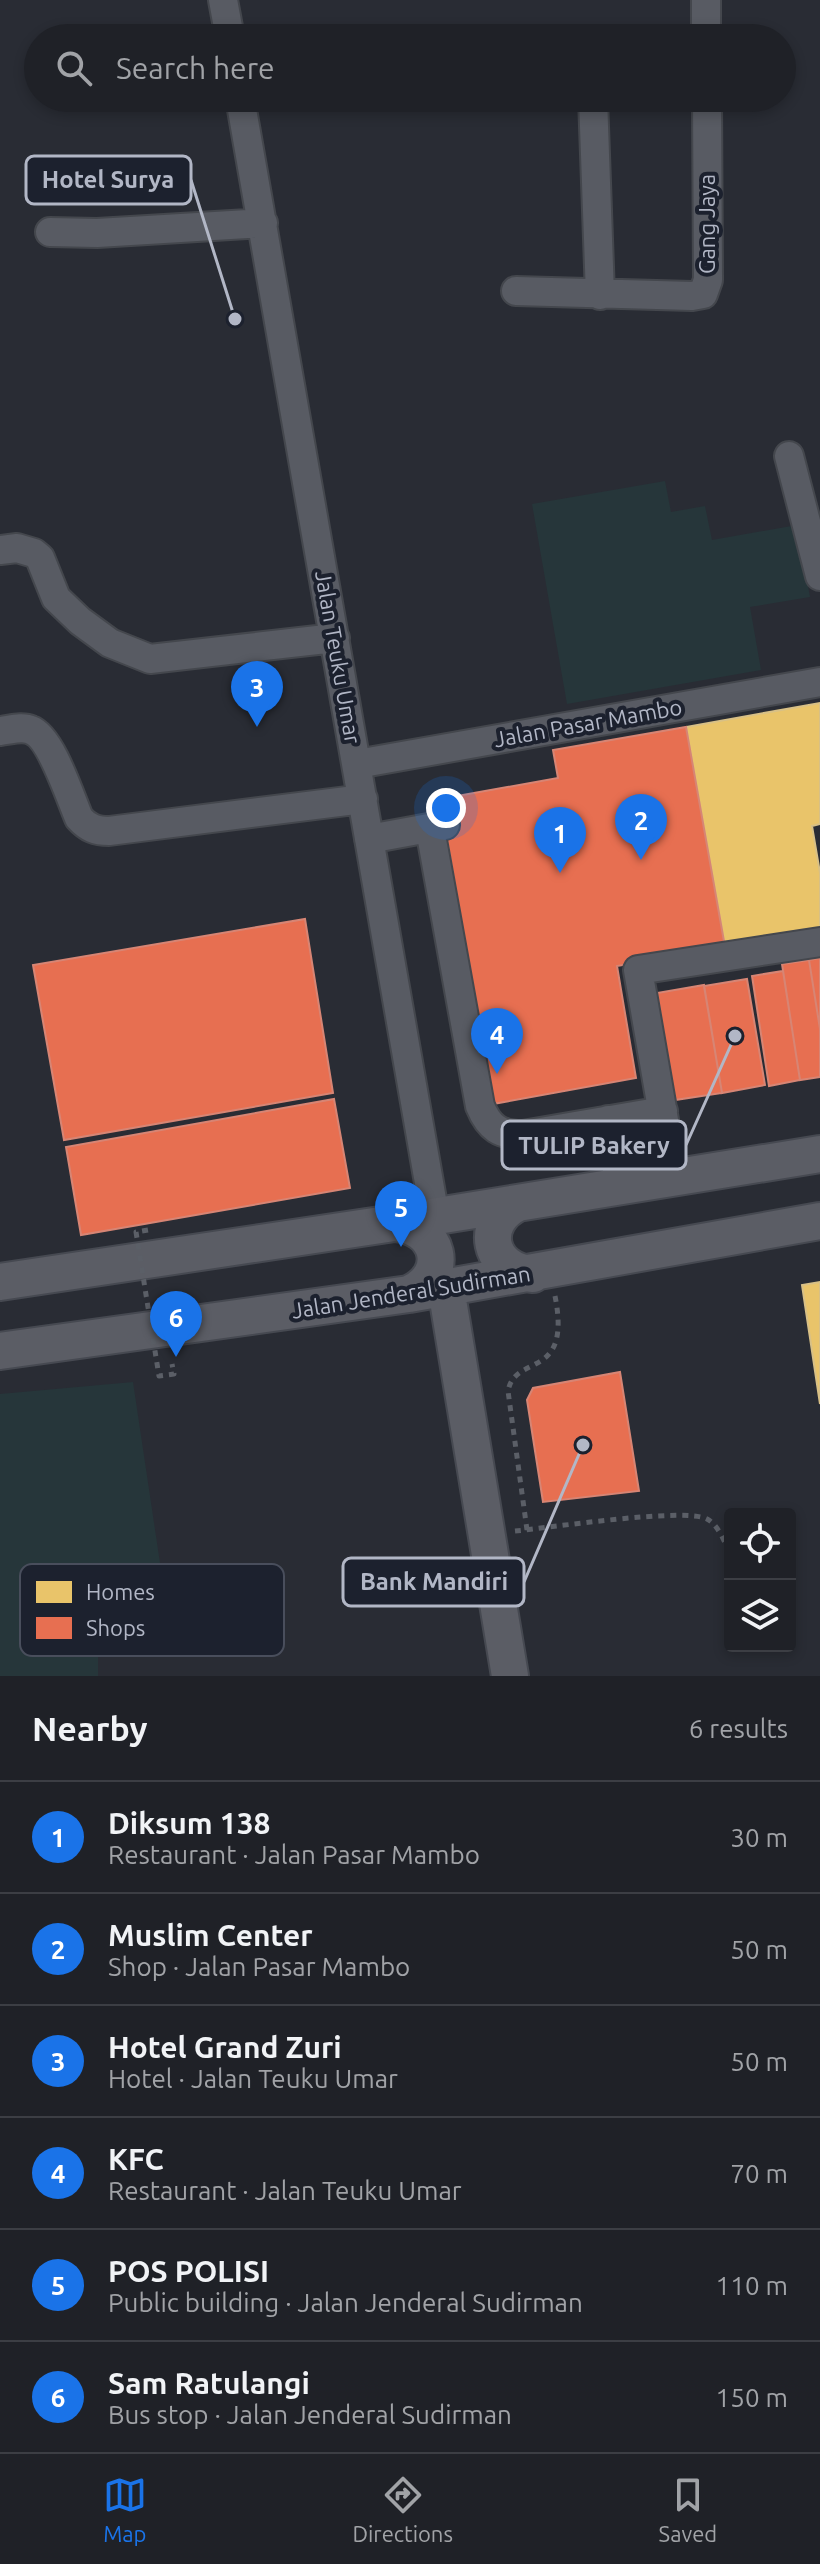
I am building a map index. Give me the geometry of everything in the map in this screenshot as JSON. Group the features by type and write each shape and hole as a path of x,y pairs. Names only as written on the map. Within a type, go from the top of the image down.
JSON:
{"main road":[{"path":"394,1223 820,1154"},
{"path":"518,1203 508,1208 494,1227 495,1250 510,1269 521,1273 541,1272"},
{"path":"0,1282 347,1218 419,1229 433,1247 434,1270 420,1289 409,1294"},
{"name":"Jalan Jenderal Sudirman","path":"0,1351 409,1294 820,1221"},
{"path":"446,1288 510,1676"}],"street":[{"path":"223,0 227,24"},
{"path":"706,0 706,24"},
{"name":"Jalan Teuku Umar","path":"243,112 435,1217"},
{"path":"593,112 600,295"},
{"name":"Gang Jaya","path":"516,291 695,296 705,291 708,280 707,112"},
{"path":"50,232 97,233 263,223"},
{"path":"789,456 820,576"},
{"path":"0,550 17,548 34,553 40,558 56,598 80,621 110,643 150,659 335,638"},
{"name":"Jalan Pasar Mambo","path":"357,764 820,682"},
{"path":"0,731 27,728 39,734 49,748 79,818 97,831 363,799"},
{"path":"369,839 437,827 484,1114 497,1131 512,1135 663,1111"},
{"path":"674,1178 638,970 820,942"},
{"path":"608,1120 620,1186"}],"path":[{"path":"148,1230 136,1232 159,1376 174,1374 172,1364"},
{"path":"527,1530 508,1391 513,1378 548,1357 556,1345 559,1330 541,1272"},
{"path":"486,1535 660,1516 699,1516 713,1523 724,1542"}],"shaded area":[{"path":"665,481 671,512 705,506 712,540 797,525 810,597 750,607 761,670 567,704 532,504"},
{"path":"133,1382 160,1564 20,1564 20,1656 98,1656 98,1676 0,1676 0,1394"}],"building: Homes":[{"path":"820,703 820,824 812,826 820,873 820,930 725,947 686,727"},
{"path":"820,1282 820,1404 802,1285"}],"building: Shops":[{"path":"686,727 725,947 617,966 636,1078 493,1104 440,799 558,778 553,750"},
{"path":"305,919 333,1093 64,1140 33,965"},
{"path":"820,958 820,1029 809,960"},
{"path":"809,960 820,1029 820,1077 800,1080 782,964"},
{"path":"783,971 800,1080 769,1086 752,976"},
{"path":"747,979 765,1085 722,1093 704,986"},
{"path":"704,985 722,1093 675,1100 657,993"},
{"path":"334,1099 350,1188 81,1235 66,1147"},
{"path":"620,1372 639,1491 543,1502 527,1400 533,1388"}],"place":[{"name":"Hotel Surya","path":"235,319"},
{"name":"Hotel Grand Zuri","path":"257,727"},
{"name":"Muslim Center","path":"641,860"},
{"name":"Diksum 138","path":"560,873"},
{"name":"TULIP Bakery","path":"735,1036"},
{"name":"KFC","path":"497,1074"},
{"name":"POS POLISI","path":"401,1247"},
{"name":"Sam Ratulangi","path":"176,1357"},
{"name":"Bank Mandiri","path":"583,1445"}]}
